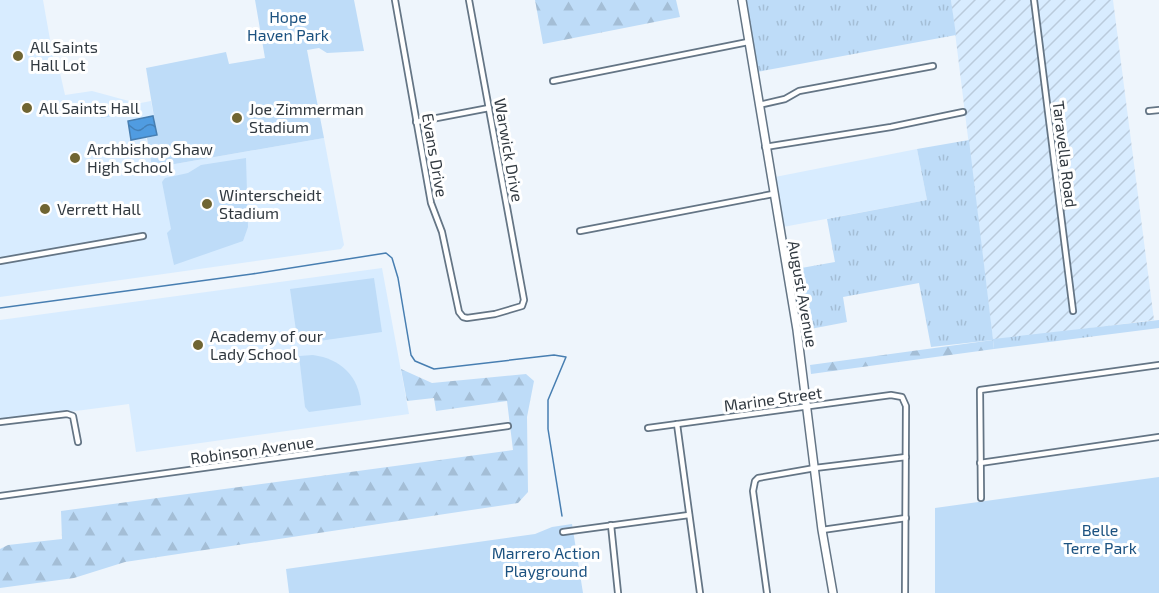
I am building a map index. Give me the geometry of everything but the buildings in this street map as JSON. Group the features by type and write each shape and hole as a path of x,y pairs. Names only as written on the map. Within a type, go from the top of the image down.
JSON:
{"street":[{"name":"Evans Drive","path":"395,0 431,203 442,232 459,312"},
{"name":"Warwick Drive","path":"459,312 467,318 495,314 523,304 469,0"},
{"name":"August Avenue","path":"742,0 797,330 822,530 833,593"},
{"name":"Taravella Road","path":"1034,0 1073,311"},
{"path":"553,81 748,42"},
{"path":"759,105 785,99 799,91 933,66"},
{"path":"417,123 489,108"},
{"path":"1149,111 1159,110"},
{"path":"765,147 891,127 963,112"},
{"path":"580,231 773,194"},
{"path":"0,261 143,237"},
{"path":"981,498 980,390 1159,365"},
{"name":"Marine Street","path":"648,428 891,395 902,397 906,406 906,457"},
{"path":"0,422 67,414 73,416 78,442"},
{"path":"677,424 700,593"},
{"name":"Robinson Avenue","path":"0,496 508,426"},
{"path":"980,463 1159,437"},
{"path":"767,593 753,491 755,481 763,476 906,457 905,593"},
{"path":"563,532 689,515"},
{"path":"822,530 906,518"},
{"path":"610,525 618,593"}],"shaded area":[{"name":"Archbishop Shaw High School","path":"0,0 43,0 54,62 58,64 65,95 92,91 129,101 130,105 151,101 157,135 146,138 152,168 324,138 344,245 341,249 0,297"},
{"path":"951,0 1113,0 1154,320 993,340"},
{"path":"917,149 927,200 783,227 775,177"},
{"name":"Academy of our Lady School","path":"382,268 409,414 136,452 129,404 0,421 0,320"}],"green space":[{"name":"Joe Zimmerman Stadium","path":"255,0 354,0 364,51 327,53 319,48 307,50 324,138 152,168 147,138 157,135 146,68 226,52 229,64 265,58"},
{"path":"535,0 676,0 680,17 543,44"},
{"path":"745,0 951,0 956,35 757,72"},
{"path":"119,103 121,115 101,118 99,106"},
{"path":"969,140 993,339 1159,320 1159,328 994,349 993,340 931,347 919,283 843,297 847,322 805,330 799,295 790,270 835,262 827,219 927,200 917,149"},
{"name":"Winterscheidt Stadium","path":"246,158 248,227 243,241 174,265 167,233 171,229 162,182 165,178 188,173 201,165"},
{"path":"374,278 382,332 298,344 290,289"},
{"path":"993,340 994,349 811,374 810,365"},
{"path":"313,355 332,360 347,371 357,386 361,405 309,412 305,407 299,356"},
{"path":"401,369 432,383 526,374 534,381 527,417 528,492 518,503 125,562 74,578 0,588 0,549 8,545 62,539 61,511 513,450 507,401 436,411 434,398 407,401"},
{"name":"Belle Terre Park","path":"1159,477 1159,593 935,593 935,508"},
{"name":"Marrero Action Playground","path":"572,524 583,593 289,593 286,569 535,534 552,527"}],"water":[{"path":"153,116 157,135 131,140 128,121"}],"waterway":[{"path":"0,308 252,274 386,253 392,258 398,278 411,355 415,361 434,369 554,355 566,357 548,400 548,429 562,516"}],"place":[{"name":"All Saints Hall Lot","path":"18,56"},
{"name":"All Saints Hall","path":"27,108"},
{"name":"Joe Zimmerman Stadium","path":"237,118"},
{"name":"Archbishop Shaw High School","path":"75,158"},
{"name":"Winterscheidt Stadium","path":"207,204"},
{"name":"Verrett Hall","path":"45,209"},
{"name":"Academy of our Lady School","path":"198,345"}],"park label":[{"name":"Hope Haven Park","path":"288,26"}]}
